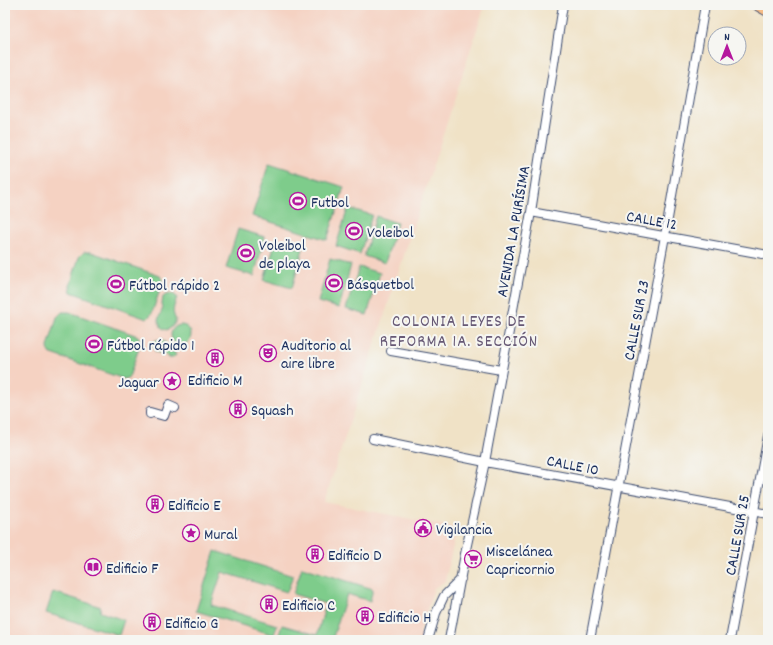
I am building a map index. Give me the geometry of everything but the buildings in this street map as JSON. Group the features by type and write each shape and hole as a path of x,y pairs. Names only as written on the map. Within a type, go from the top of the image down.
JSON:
{"main road":[{"path":"759,5 768,10"}],"street":[{"name":"AVENIDA LA PURÍSIMA","path":"449,640 465,554 485,462 531,212 563,5"},
{"name":"CALLE SUR 23","path":"590,640 665,236 705,5"},
{"name":"CALLE 12","path":"531,212 768,254"},
{"path":"391,351 502,370"},
{"path":"150,414 150,412 164,416 168,406 175,408"},
{"name":"CALLE SUR 25","path":"730,640 768,436"},
{"name":"CALLE 10","path":"373,439 485,462 768,514"},
{"path":"428,640 436,613 444,596 461,579"}],"shaded area":[{"path":"5,5 485,5 324,502 457,528 445,581 434,588 420,632 424,640 5,640"}],"green space":[{"name":"Futbol","path":"269,163 344,187 327,240 252,216"},
{"name":"Voleibol","path":"348,208 372,215 360,254 336,246"},
{"path":"376,216 397,223 385,263 364,256"},
{"name":"Voleibol de playa","path":"238,229 265,237 254,276 226,268"},
{"name":"Voleibol de playa","path":"276,241 303,249 292,288 264,280"},
{"name":"Fútbol rápido 2","path":"84,252 91,252 160,276 163,281 152,313 147,319 71,292 70,286 79,257"},
{"name":"Básquetbol","path":"330,259 351,265 339,308 318,302"},
{"name":"Básquetbol","path":"359,267 380,273 367,315 346,309"},
{"path":"170,294 177,297 173,311 176,320 172,327 166,330 161,327 158,320 163,308 163,297"},
{"name":"Fútbol rápido 1","path":"62,312 69,312 138,336 141,342 129,377 124,379 49,353 48,347 57,317"},
{"path":"181,325 188,328 191,335 188,342 181,345 174,342 171,335 174,328"},
{"path":"161,339 176,355 173,358 169,358 167,355 155,351 152,343"},
{"path":"215,551 293,576 287,592 222,572 211,605 277,625 274,635 196,611"},
{"path":"302,567 373,589 370,601 347,594 332,640 277,640 282,625 317,635 326,604 293,594"},
{"path":"53,592 101,607 100,612 124,620 119,635 46,613"}],"place":[{"name":"Futbol","path":"298,201"},
{"name":"Voleibol","path":"354,231"},
{"name":"Voleibol de playa","path":"246,253"},
{"name":"Básquetbol","path":"334,283"},
{"name":"Fútbol rápido 2","path":"116,284"},
{"name":"Fútbol rápido 1","path":"94,344"},
{"name":"Auditorio al aire libre","path":"268,353"},
{"name":"Edificio M","path":"215,358"},
{"name":"Jaguar","path":"172,381"},
{"name":"Squash","path":"238,409"},
{"name":"Edificio E","path":"155,504"},
{"name":"Vigilancia","path":"423,528"},
{"name":"Mural","path":"191,533"},
{"name":"Edificio D","path":"315,554"},
{"name":"Miscelánea Capricornio","path":"473,559"},
{"name":"Edificio F","path":"93,567"},
{"name":"Edificio C","path":"269,604"},
{"name":"Edificio H","path":"365,616"},
{"name":"Edificio G","path":"152,622"}],"district":[{"name":"COLONIA LEYES DE REFORMA 1A. SECCIÓN","path":"459,330"}]}
